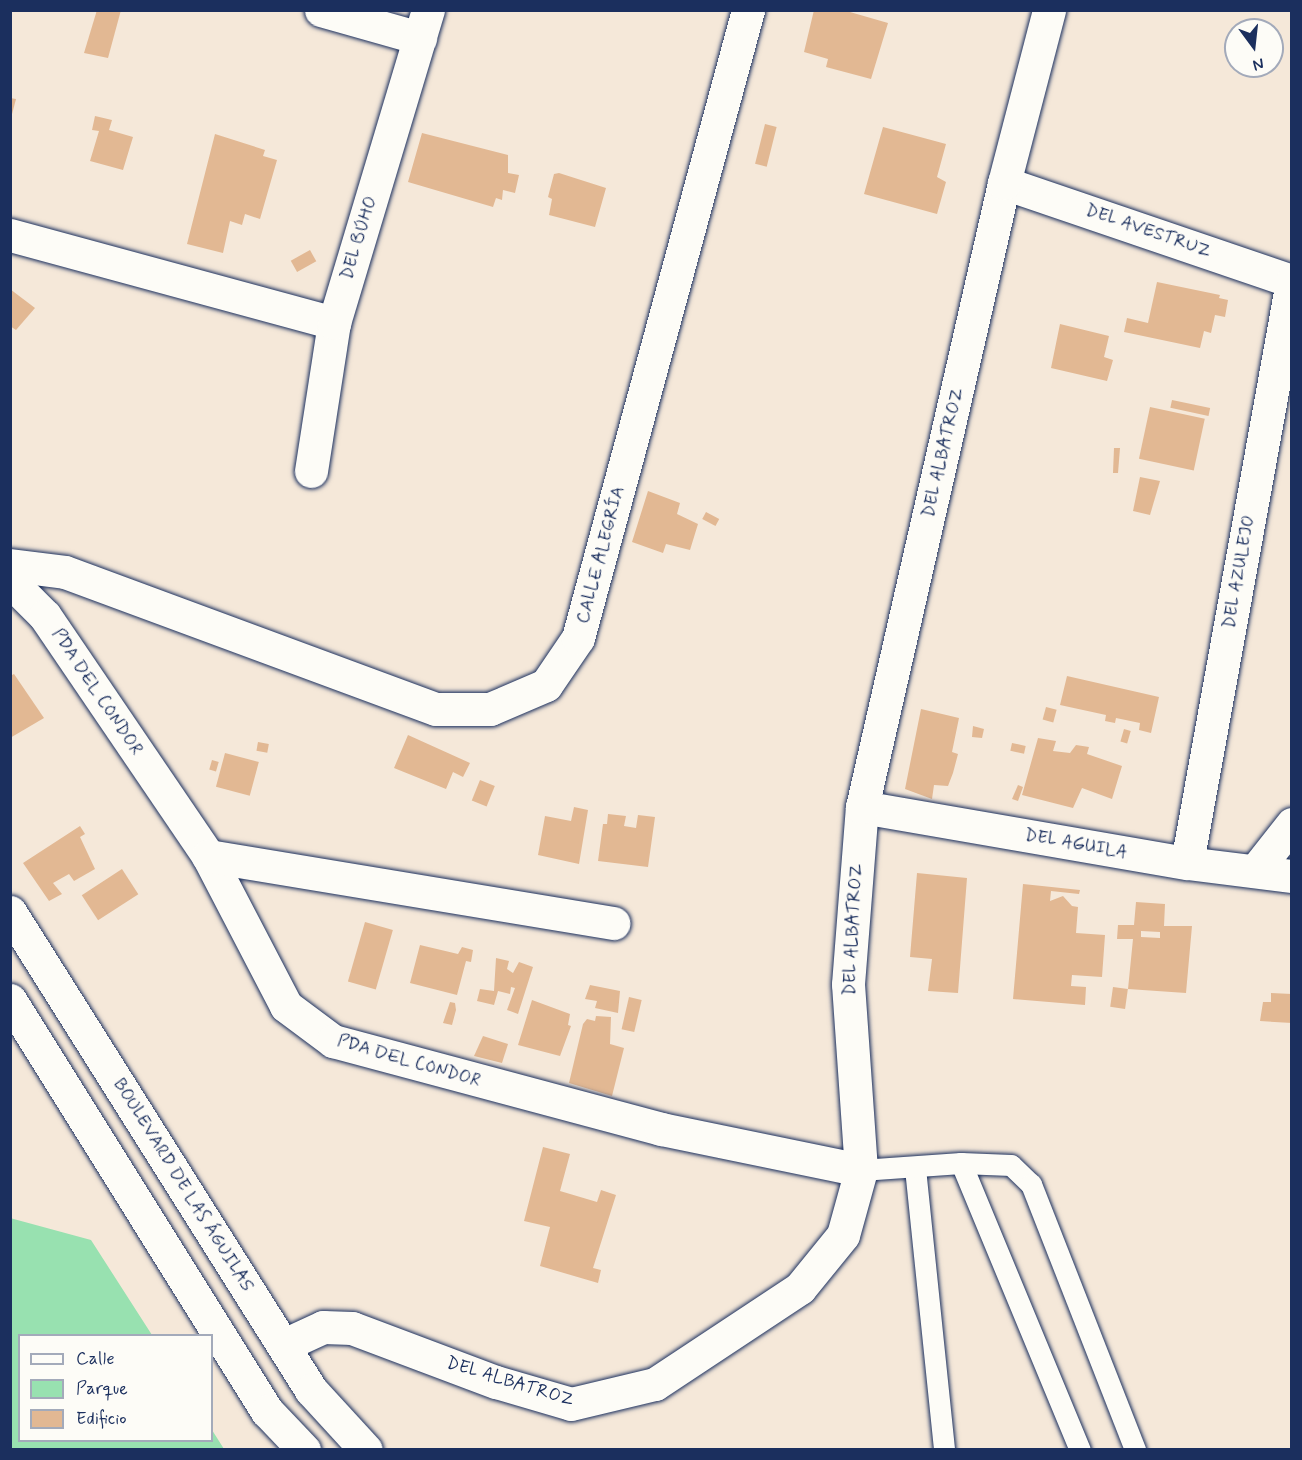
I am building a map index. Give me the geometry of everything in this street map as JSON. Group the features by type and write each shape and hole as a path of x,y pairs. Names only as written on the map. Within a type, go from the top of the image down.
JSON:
{"street":[{"path":"321,10 424,24"},
{"name":"CALLE ALEGRÍA","path":"10,565 65,572 436,709 490,709 546,685 578,638 748,10"},
{"name":"DEL ALBATROZ","path":"284,1345 323,1327 352,1328 496,1382 571,1404 655,1384 800,1288 843,1235 861,1170 848,984 862,807 1004,183 1049,10"},
{"name":"DEL BÚHO","path":"311,471 334,323 424,24"},
{"name":"DEL AVESTRUZ","path":"1004,183 1292,281"},
{"path":"10,235 334,323"},
{"name":"DEL AZULEJO","path":"1187,863 1292,281"},
{"name":"PDA DEL CONDOR","path":"10,580 45,616 208,856 286,1006 333,1041 661,1129 861,1170"},
{"name":"DEL AGUILA","path":"862,807 1187,863 1292,876"},
{"path":"1255,871 1292,824"},
{"path":"208,856 614,923"},
{"name":"BOULEVARD DE LAS ÁGUILAS","path":"10,912 311,1390 366,1449"},
{"path":"10,1000 267,1411 304,1449"}],"lane":[{"path":"861,1170 961,1163 1011,1165 1031,1184 1135,1449"},
{"path":"961,1163 1080,1449"},
{"path":"915,1168 944,1449"}],"green space":[{"path":"10,1218 91,1240 151,1334 18,1334 18,1442 213,1442 213,1432 224,1449 11,1449"}],"building":[{"path":"97,10 121,10 108,58 84,53"},
{"path":"814,10 843,10 888,23 871,79 826,67 828,59 804,52"},
{"path":"10,98 16,99 11,118 10,118"},
{"path":"95,116 112,120 109,130 133,137 123,170 90,161 99,131 92,130"},
{"path":"765,124 777,127 767,167 755,164"},
{"path":"883,127 946,144 937,177 946,182 937,214 864,194"},
{"path":"422,133 508,155 508,173 519,175 515,193 503,190 502,200 496,198 493,207 408,182"},
{"path":"215,134 265,150 263,156 277,160 260,219 245,214 242,225 230,221 223,253 187,244"},
{"path":"559,173 606,188 595,227 549,215 552,199 548,197 554,174"},
{"path":"310,250 316,261 297,272 291,261"},
{"path":"1157,282 1220,295 1219,298 1228,300 1225,317 1215,315 1211,333 1204,331 1200,348 1124,332 1127,318 1148,323"},
{"path":"10,289 35,308 16,330 10,326"},
{"path":"1060,324 1109,336 1104,357 1113,360 1107,381 1051,368"},
{"path":"1172,400 1210,408 1208,416 1170,408"},
{"path":"1150,407 1205,419 1194,470 1139,459"},
{"path":"1114,448 1120,448 1118,473 1113,473"},
{"path":"1140,477 1160,481 1150,515 1133,511"},
{"path":"648,491 680,503 677,514 698,524 690,550 666,544 663,553 632,542"},
{"path":"706,512 719,519 715,526 702,519"},
{"path":"14,674 44,718 10,738 10,676"},
{"path":"1067,676 1159,697 1151,733 1139,730 1140,723 1116,718 1115,723 1105,721 1106,715 1060,705"},
{"path":"1046,707 1057,710 1053,722 1043,720"},
{"path":"921,709 959,718 952,752 958,754 953,773 948,786 934,785 932,799 905,789"},
{"path":"973,726 984,729 982,738 972,737"},
{"path":"1124,729 1131,731 1127,743 1120,741"},
{"path":"408,735 470,763 463,777 453,772 446,789 394,768"},
{"path":"1038,738 1056,741 1053,751 1070,753 1076,745 1089,747 1087,754 1122,766 1112,799 1082,788 1073,808 1022,795"},
{"path":"258,742 269,744 267,753 256,751"},
{"path":"1012,743 1026,746 1024,754 1010,751"},
{"path":"225,753 259,762 250,796 216,787"},
{"path":"212,760 219,762 216,772 209,770"},
{"path":"480,780 495,786 487,806 472,800"},
{"path":"1018,785 1023,787 1018,801 1012,799"},
{"path":"574,807 588,810 579,864 538,855 545,816 571,821"},
{"path":"608,814 626,816 624,826 636,828 638,815 655,817 648,867 598,861 603,824 607,824"},
{"path":"80,826 85,834 80,837 95,869 74,881 69,874 53,883 62,894 49,901 23,863"},
{"path":"122,869 138,894 98,920 82,895"},
{"path":"917,873 967,878 958,993 928,991 932,959 910,957"},
{"path":"1023,884 1080,890 1079,894 1051,891 1050,901 1063,896 1072,906 1078,907 1076,933 1105,935 1102,977 1072,975 1071,986 1086,987 1085,1005 1013,999"},
{"path":"1136,902 1165,904 1164,926 1192,926 1186,993 1128,989 1133,939 1117,939 1118,925 1134,925","holes":["1141,931 1160,932 1160,938 1141,937"]},
{"path":"365,922 393,930 376,990 348,982"},
{"path":"420,945 458,954 462,947 473,950 471,962 466,961 457,995 410,983"},
{"path":"496,958 509,961 507,969 513,973 519,962 533,967 518,1014 507,1010 515,988 511,987 510,994 498,991 494,1005 477,1001 480,989 494,991"},
{"path":"590,985 620,991 618,1013 595,1008 597,1001 585,999"},
{"path":"1113,987 1128,989 1125,1009 1110,1007"},
{"path":"1271,993 1292,994 1292,1023 1260,1021 1263,1002 1271,1002"},
{"path":"629,997 642,1000 634,1032 622,1029"},
{"path":"532,1000 570,1014 568,1025 571,1026 560,1056 518,1045"},
{"path":"450,1002 455,1003 456,1010 452,1025 443,1023"},
{"path":"596,1016 611,1017 610,1044 624,1048 612,1096 569,1083 583,1024 587,1019 595,1021"},
{"path":"483,1036 508,1044 502,1063 474,1056"},
{"path":"543,1147 570,1154 560,1191 597,1202 601,1190 616,1195 593,1268 601,1270 598,1283 540,1266 550,1227 524,1221"}]}
